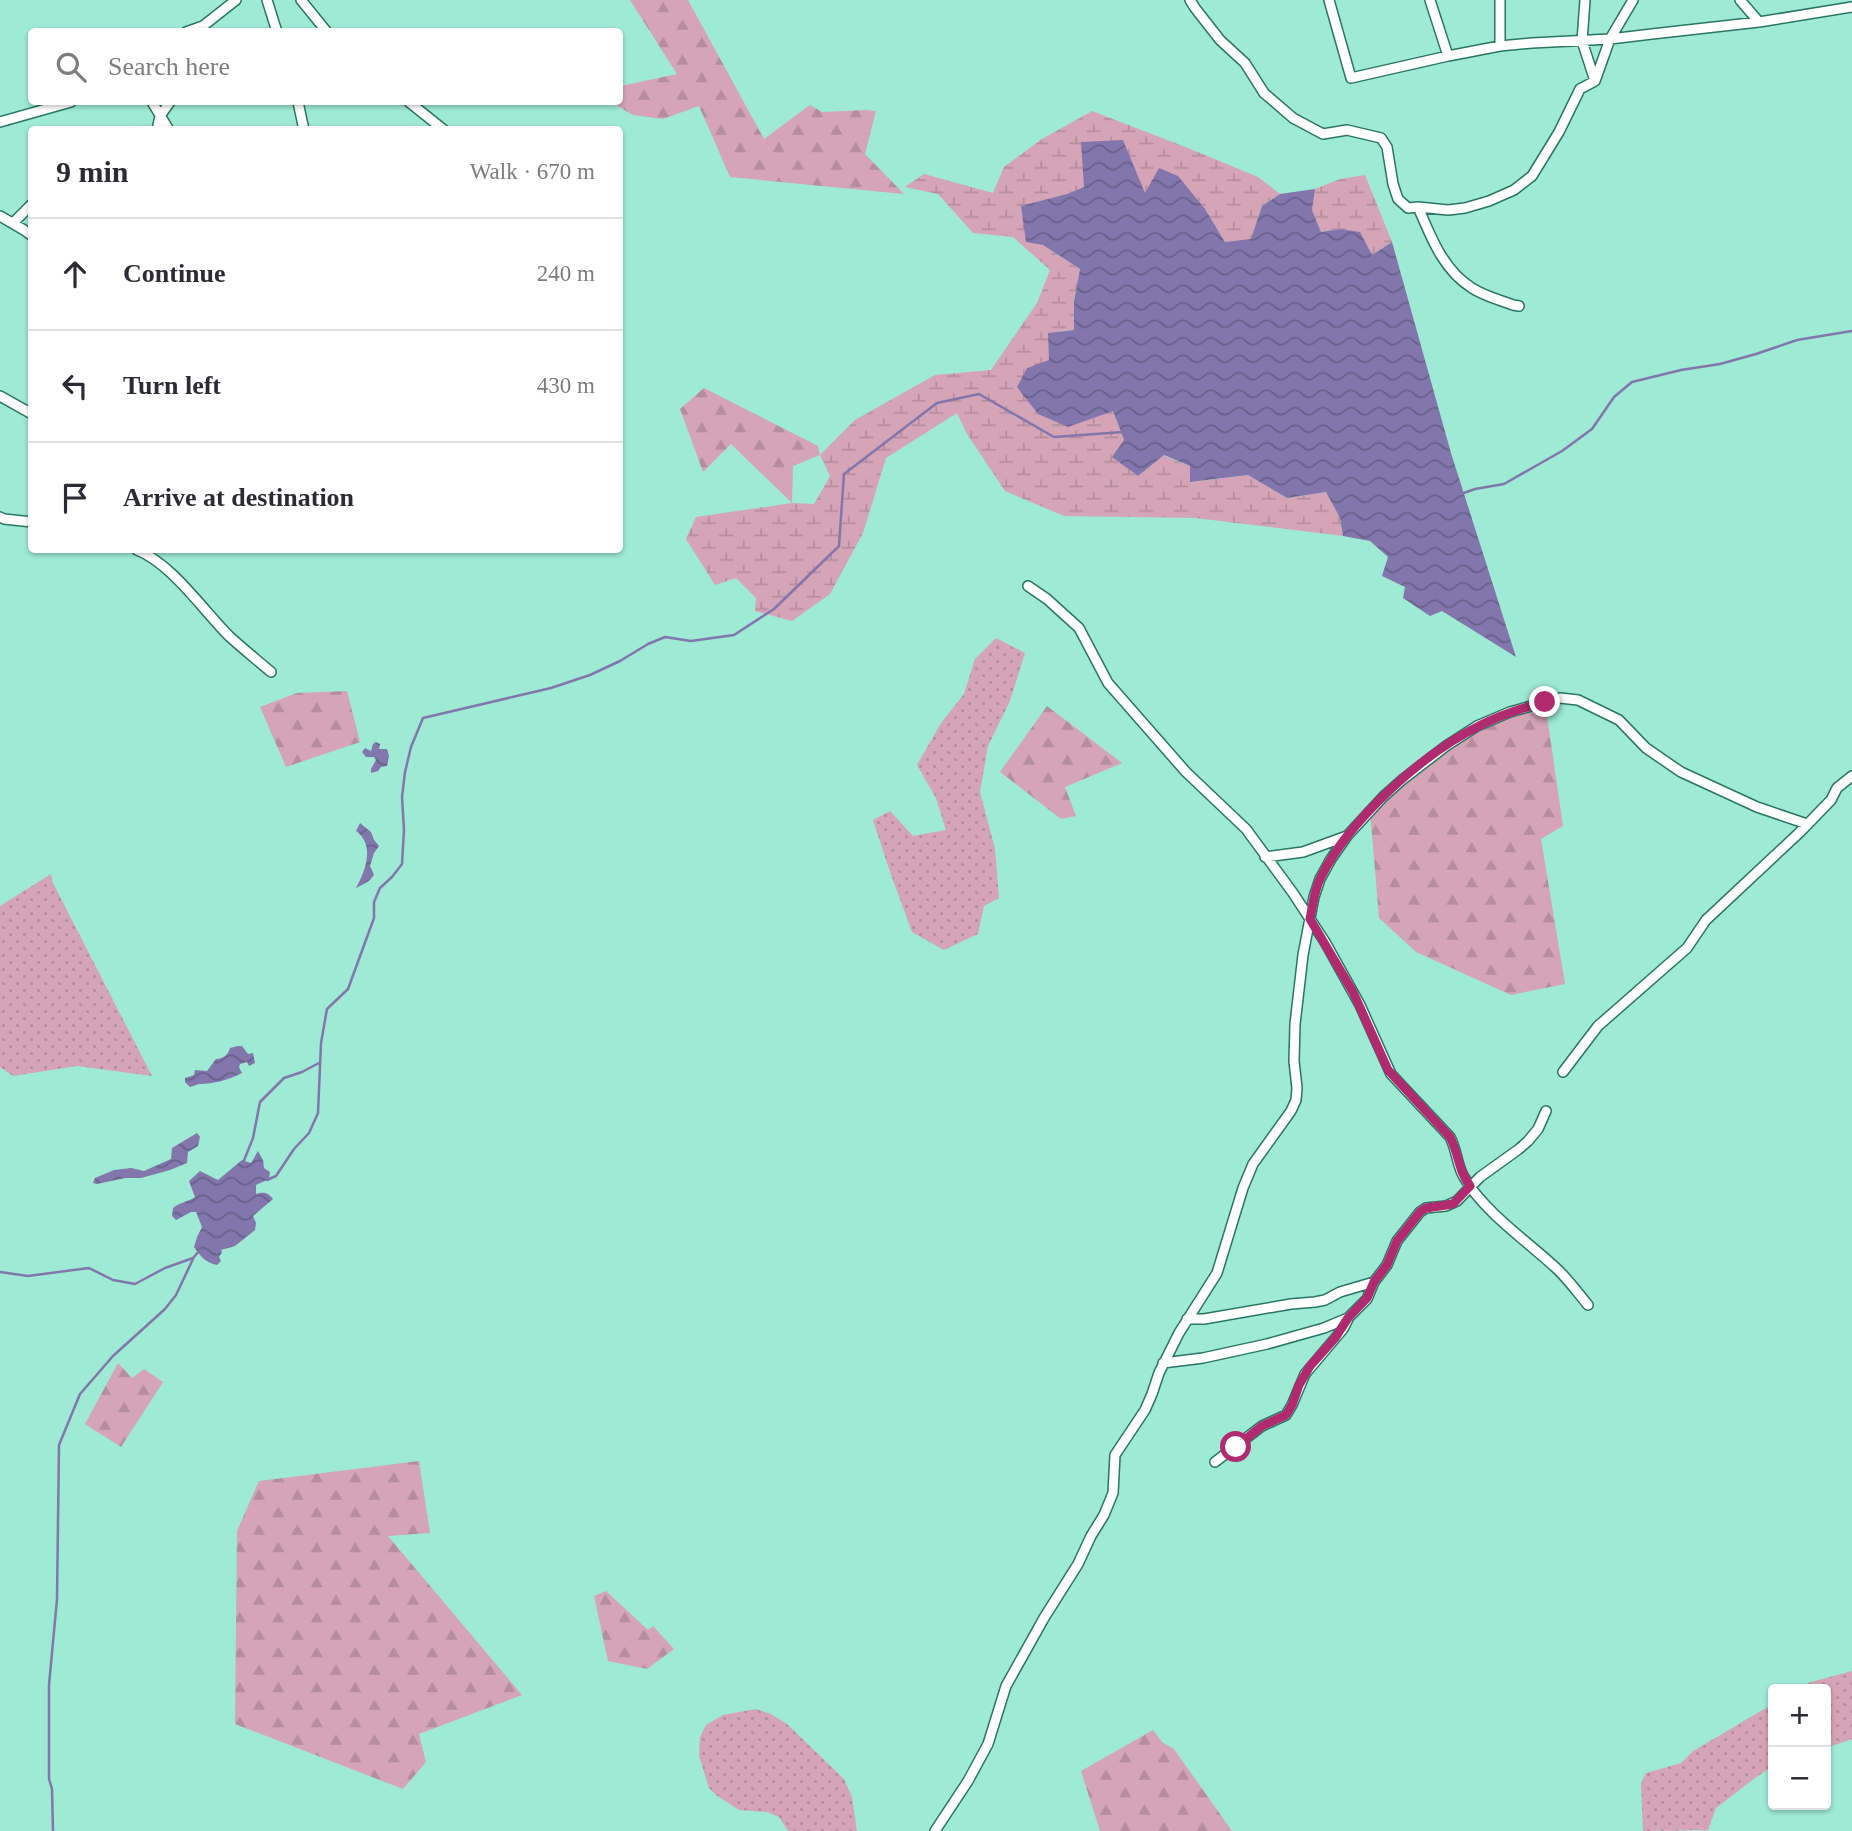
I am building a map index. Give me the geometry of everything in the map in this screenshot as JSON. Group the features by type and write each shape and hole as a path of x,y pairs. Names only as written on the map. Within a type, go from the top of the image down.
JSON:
{"street":[{"path":"205,28 236,0"},
{"path":"267,0 276,28"},
{"path":"301,0 324,28"},
{"path":"1191,0 1220,40 1245,63 1264,93 1293,118 1323,134 1347,130 1381,138 1387,147 1398,199 1408,208 1448,211 1489,201 1514,190 1532,176 1559,132 1580,89 1595,81 1610,39 1633,0"},
{"path":"1329,0 1351,78 1500,46 1610,39 1759,22 1852,7"},
{"path":"1430,0 1448,56"},
{"path":"1500,0 1500,46"},
{"path":"1584,0 1582,41 1595,81"},
{"path":"1740,0 1759,22"},
{"path":"0,122 60,105"},
{"path":"154,105 166,126"},
{"path":"158,126 160,116 168,105"},
{"path":"299,105 303,126"},
{"path":"413,105 438,126"},
{"path":"1418,207 1437,250 1452,272 1473,289 1519,306"},
{"path":"13,223 28,208"},
{"path":"0,216 28,233"},
{"path":"0,396 28,412"},
{"path":"0,517 28,522"},
{"path":"145,553 171,573 229,635 271,672"},
{"path":"1028,586 1079,628 1108,683 1186,772 1246,829 1310,919 1353,992 1388,1070 1450,1137 1461,1171 1470,1186 1491,1209 1562,1273 1588,1305"},
{"path":"935,1831 968,1782 988,1744 1006,1686 1104,1515 1113,1493 1115,1455 1145,1410 1163,1363 1217,1273 1253,1164 1296,1100 1295,1024 1303,955 1314,897 1320,879 1347,836 1393,788 1446,746 1477,726 1510,712 1560,698 1578,700 1619,720 1646,748 1681,772 1756,807 1807,824"},
{"path":"1563,1072 1598,1026 1686,948 1706,920 1831,800 1836,788 1852,776"},
{"path":"1265,857 1303,852 1347,836"},
{"path":"1163,1363 1203,1358 1267,1344 1324,1328 1348,1318 1365,1302 1374,1282 1387,1265 1397,1241 1420,1212 1426,1208 1453,1204 1491,1168 1519,1149 1538,1129 1546,1111"},
{"path":"1187,1319 1204,1319 1315,1302 1374,1282"},
{"path":"1215,1462 1262,1426 1286,1415 1305,1374 1343,1329 1348,1318"}],"green space":[{"path":"630,0 688,0 764,139 810,105 822,112 876,111 865,154 904,194 730,177 699,106 663,119 633,115 616,105 623,105 623,86 677,74"},
{"path":"1092,111 1258,177 1280,194 1262,206 1251,240 1225,242 1205,209 1146,194 1085,187 1067,194 1043,245 1080,269 1074,301 1074,330 1060,331 1113,411 1124,440 1190,466 1191,482 1248,475 1287,498 1326,492 1340,518 1343,536 1195,518 1064,516 1005,491 967,434 957,413 886,458 863,533 830,594 792,621 755,611 756,598 736,578 715,585 686,539 696,517 792,503 814,504 830,476 820,455 855,420 935,375 991,370 1037,303 1050,270 1013,237 973,233 938,194 905,187 924,174 993,193 1004,167 1042,139"},
{"path":"1365,175 1392,242 1372,255 1340,229 1321,232 1312,210 1315,189 1340,179"},
{"path":"704,388 818,446 820,455 793,466 792,503 731,444 703,472 680,409"},
{"path":"996,638 1025,653 1010,701 988,746 980,792 995,849 999,898 984,906 978,934 944,950 912,932 873,820 890,811 913,836 946,830 936,798 917,765 941,723 964,694 975,659"},
{"path":"347,691 360,742 286,767 260,707 297,693"},
{"path":"1545,702 1563,826 1541,839 1565,984 1511,995 1416,952 1379,918 1370,811 1446,746"},
{"path":"1047,706 1122,763 1065,787 1076,816 1061,819 1000,772"},
{"path":"51,874 52,881 152,1076 77,1066 13,1076 0,1067 0,906"},
{"path":"118,1363 132,1378 144,1369 163,1382 121,1447 85,1424"},
{"path":"419,1461 430,1533 388,1536 522,1695 419,1734 426,1762 403,1789 235,1724 237,1531 259,1481"},
{"path":"606,1591 648,1630 653,1626 674,1649 647,1669 608,1661 594,1596"},
{"path":"1852,1671 1852,1739 1831,1746 1831,1684 1807,1684"},
{"path":"1768,1707 1768,1769 1716,1808 1708,1830 1643,1831 1641,1784 1646,1773 1681,1763 1693,1751"},
{"path":"756,1709 787,1724 844,1779 852,1797 857,1831 788,1831 779,1817 767,1812 739,1810 709,1788 699,1756 700,1737 706,1725 723,1715"},
{"path":"1153,1730 1162,1742 1174,1749 1232,1831 1100,1831 1081,1771"}],"water":[{"path":"1123,140 1145,193 1159,168 1178,176 1205,209 1225,242 1251,239 1262,206 1280,194 1315,189 1312,210 1321,232 1340,229 1360,232 1372,255 1392,242 1451,453 1516,657 1442,611 1430,616 1403,598 1405,587 1382,576 1388,557 1370,541 1343,536 1340,518 1326,492 1287,498 1248,475 1190,482 1190,466 1164,455 1138,476 1112,457 1124,440 1113,411 1068,427 1038,414 1017,387 1027,368 1049,360 1048,333 1074,330 1074,301 1080,269 1043,245 1026,242 1021,206 1084,187 1081,142"},
{"path":"376,742 380,744 379,749 387,749 389,756 387,766 371,773 376,760 374,757 366,757 362,752 365,748 371,751"},
{"path":"360,823 371,832 379,846 370,866 374,875 356,888 367,858 365,843 356,831"},
{"path":"242,1046 248,1054 253,1053 255,1063 249,1066 247,1062 240,1064 242,1073 221,1081 190,1087 185,1082 185,1078 194,1075 195,1070 207,1071 216,1059 225,1056 230,1048"},
{"path":"197,1133 200,1137 198,1146 188,1152 187,1163 141,1178 93,1183 95,1178 114,1170 131,1168 144,1171 171,1159 172,1148"},
{"path":"258,1151 264,1168 270,1172 269,1179 256,1185 256,1194 265,1193 273,1199 253,1216 255,1230 235,1246 221,1250 221,1261 217,1265 210,1263 194,1247 202,1227 196,1212 176,1220 172,1216 173,1208 195,1197 189,1181 200,1171 218,1180 242,1160 251,1163"}],"waterway":[{"path":"1461,494 1504,484 1562,451 1592,429 1614,397 1632,382 1720,364 1797,340 1852,331"},
{"path":"267,1180 276,1176 294,1149 309,1133 318,1113 321,1043 327,1009 348,989 374,918 374,902 380,888 402,864 402,797 405,772 411,747 423,718 551,688 590,675 665,637 691,641 734,635 774,609 839,546 844,474 937,403 979,394 1054,437 1123,432"},
{"path":"243,1163 253,1138 260,1102 284,1078 319,1063"},
{"path":"0,1272 28,1276 89,1268 113,1280 135,1284 165,1268 193,1258 200,1250"},
{"path":"53,1831 52,1789 49,1779 49,1685 57,1599 59,1445 80,1394 113,1356 165,1309 176,1295 193,1259"}],"route":[{"path":"1236,1447 1262,1426 1286,1415 1310,1366 1367,1298 1374,1282 1387,1265 1397,1241 1420,1212 1433,1206 1453,1204 1470,1186 1463,1177 1450,1137 1388,1070 1360,1005 1310,919 1320,879 1347,836 1383,797 1421,764 1477,726 1510,712 1545,702"}]}
